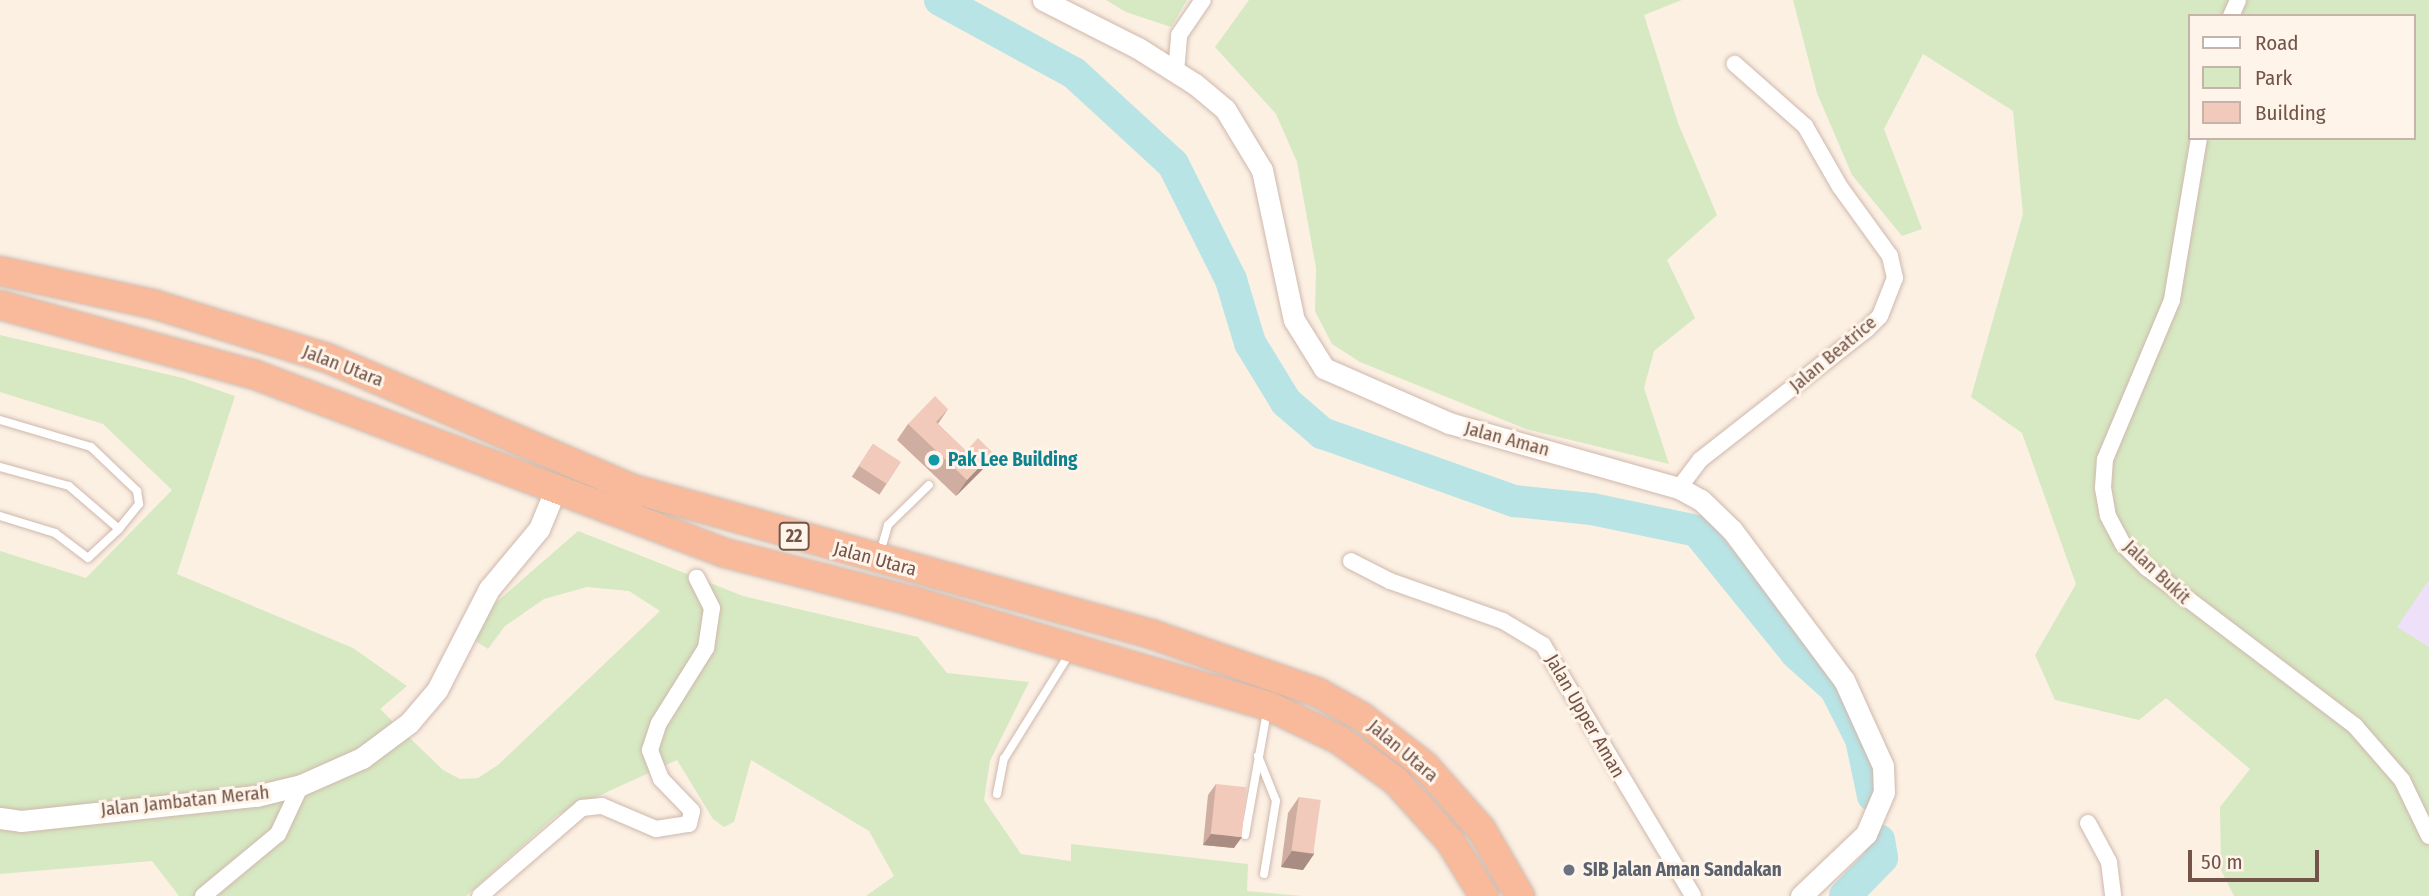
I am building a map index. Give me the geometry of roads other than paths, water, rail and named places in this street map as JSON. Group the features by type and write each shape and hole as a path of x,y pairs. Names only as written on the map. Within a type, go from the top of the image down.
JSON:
{"highway":[{"name":"Jalan Utara","path":"0,271 153,304 327,358 634,489 1151,634 1317,692 1362,717 1425,766 1481,829 1520,896"},
{"name":"Jalan Utara","path":"0,305 253,374 556,488 630,520 725,553 1073,648 1269,706 1338,739 1404,789 1450,841 1484,896"}],"street":[{"name":"Jalan Aman","path":"1043,0 1176,72 1225,109 1246,138 1270,198 1294,320 1324,368 1450,423 1679,488 1701,500 1732,530 1844,680 1883,766 1884,792 1866,834 1801,896"},
{"path":"1176,72 1179,35 1203,0"},
{"name":"Jalan Beatrice","path":"1679,488 1700,460 1867,330 1880,316 1895,278 1890,256 1840,187 1805,126 1735,64"},
{"name":"Jalan Bukit","path":"2199,140 2172,300 2105,459 2103,488 2108,516 2123,544 2147,568 2355,726 2402,780 2429,836"},
{"name":"Jalan Jambatan Merah","path":"0,818 21,821 100,809 208,802 301,785 340,770 382,745 428,702 489,589 539,529 556,488"},
{"name":"Jalan Upper Aman","path":"1351,561 1390,581 1503,621 1543,645 1693,896"},
{"path":"480,896 582,808 602,806 656,830 689,824 692,811 661,779 650,750 659,723 706,648 712,608 696,578"},
{"path":"203,896 278,834 301,785"},
{"path":"2088,823 2109,862 2113,896"}],"lane":[{"path":"0,421 98,451 140,498 119,529 88,558 55,533 0,516"},
{"path":"0,467 69,486 119,529"},
{"path":"878,559 888,525 929,485"},
{"path":"997,794 1004,759 1073,648"},
{"path":"1245,835 1269,706"},
{"path":"1258,756 1276,801 1264,874"}],"waterway":[{"path":"940,0 1074,73 1173,164 1231,280 1250,343 1286,402 1322,433 1514,501 1592,509 1697,531 1796,653 1835,688 1861,739 1873,796"},
{"path":"1845,896 1882,858 1879,840"}],"place":[{"name":"Pak Lee Building","path":"934,460"},
{"name":"SIB Jalan Aman Sandakan","path":"1569,870"}]}
